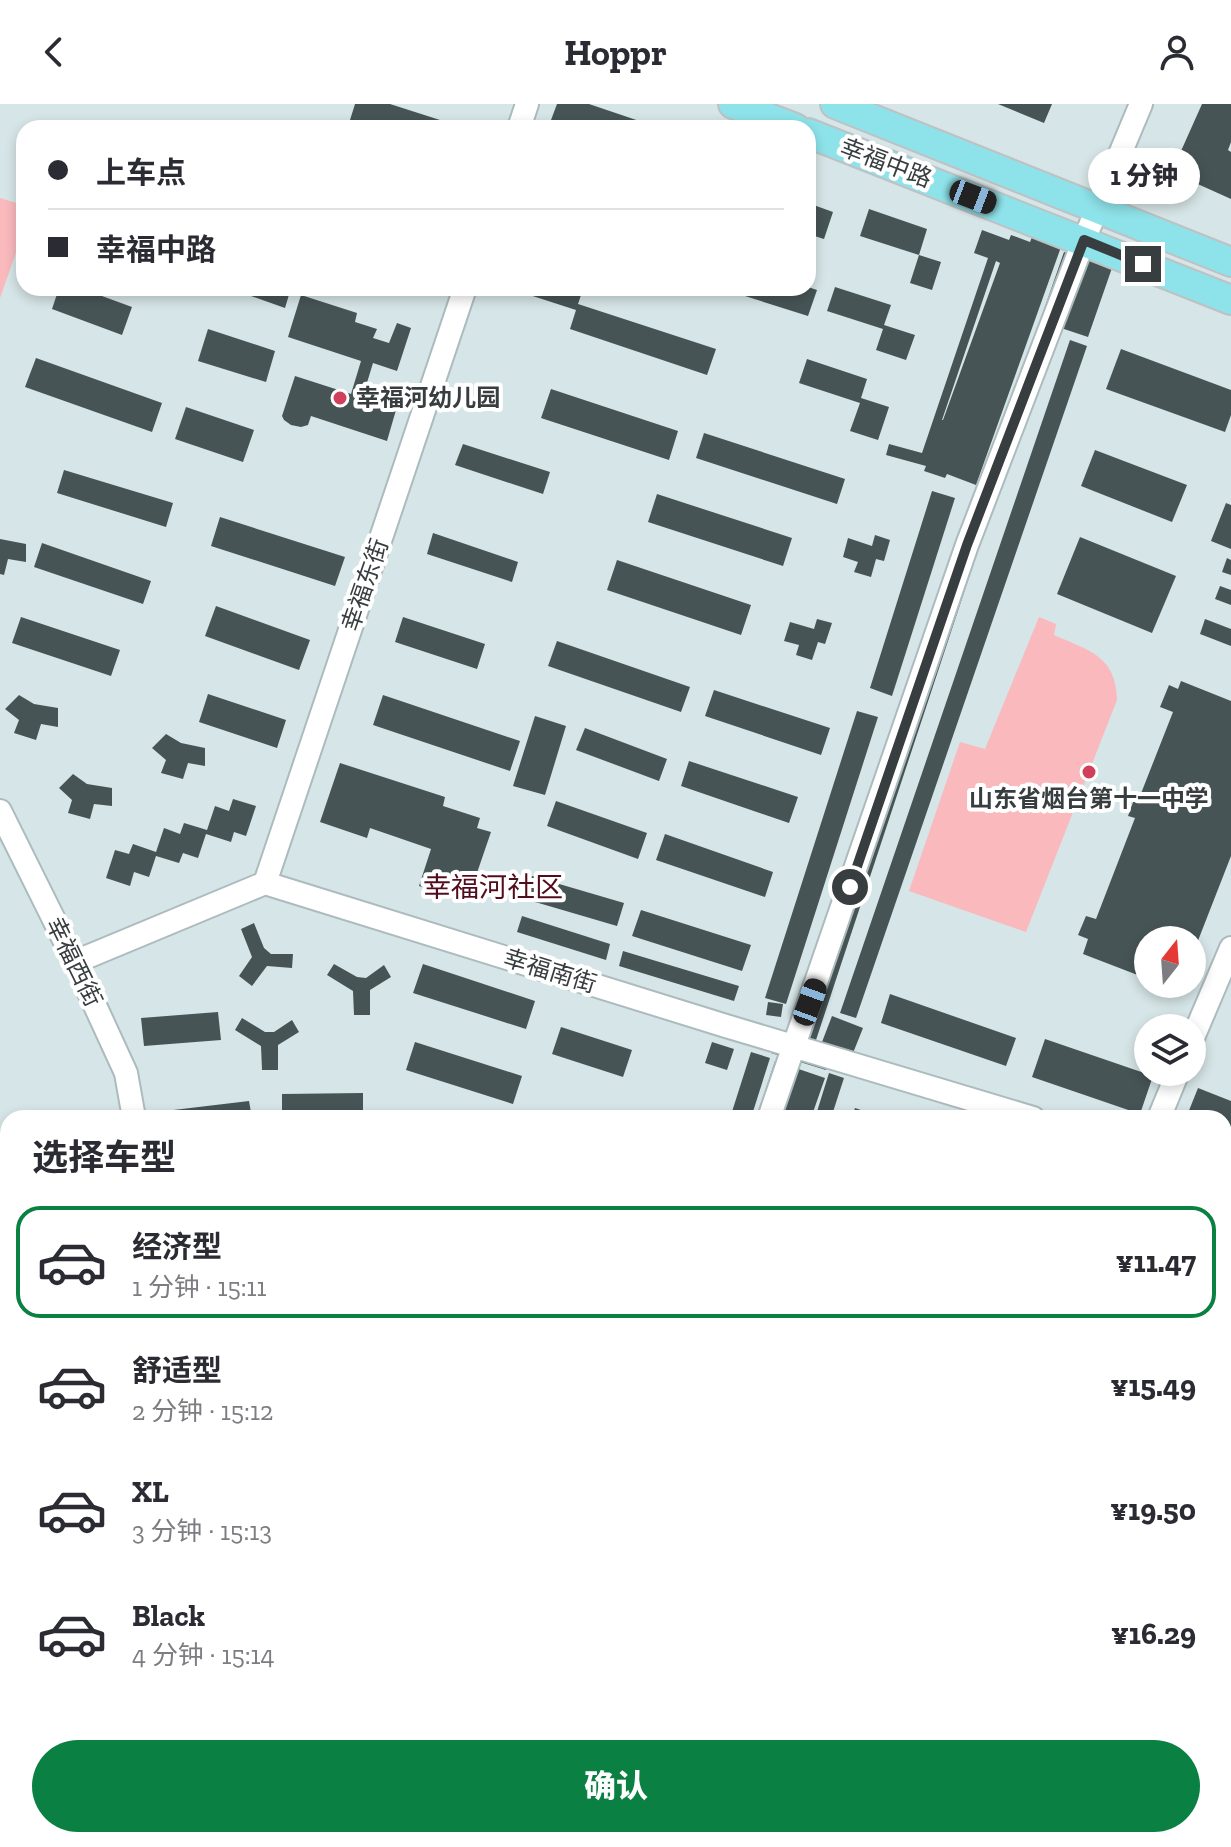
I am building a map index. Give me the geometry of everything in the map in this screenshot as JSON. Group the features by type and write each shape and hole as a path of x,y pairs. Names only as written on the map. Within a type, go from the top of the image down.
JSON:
{"main road":[{"path":"733,104 774,120"},
{"name":"幸福中路","path":"835,104 1231,262"},
{"name":"幸福中路","path":"816,136 1231,300"}],"street":[{"path":"772,1110 967,545 1084,240 1141,104"},
{"name":"幸福东街","path":"265,883 462,296"},
{"name":"幸福西街","path":"0,811 126,1073 133,1110"},
{"path":"75,962 265,883"},
{"name":"幸福南街","path":"265,883 1006,1110"},
{"path":"1203,1014 1231,948"},
{"path":"1162,1110 1172,1086"}],"shaded area":[{"path":"0,198 16,203 16,253 0,298"},
{"path":"1039,617 1056,624 1054,635 1089,651 1106,664 1112,674 1117,700 1026,932 909,891 960,742 985,749"}],"building":[{"path":"355,104 390,104 440,120 350,120"},
{"path":"557,104 589,104 636,120 551,120"},
{"path":"998,104 1052,104 1044,123"},
{"path":"1202,104 1231,104 1231,142 1228,150 1231,152 1231,199 1191,181 1182,171 1181,151"},
{"path":"816,206 833,212 824,239 816,236"},
{"path":"869,209 927,229 919,255 860,236"},
{"path":"982,230 1009,240 1011,235 1030,242 1032,237 1061,247 976,485 947,474 945,478 924,471 926,466 886,455 889,444 922,453 988,258 974,253","holes":["996,261 1000,263 943,420 942,420"]},
{"path":"1064,252 1112,268 1088,337 1040,321"},
{"path":"919,255 941,262 932,290 910,283"},
{"path":"835,287 891,305 884,325 915,335 906,360 876,350 883,329 827,311"},
{"path":"56,296 102,296 132,307 122,335 52,309"},
{"path":"251,296 289,296 285,308"},
{"path":"301,296 357,313 355,322 377,329 373,338 389,343 397,323 411,328 397,371 373,363 362,399 396,410 387,441 311,416 308,425 301,427 284,420 282,416 295,376 351,394 361,361 288,337"},
{"path":"533,296 581,296 578,304 716,349 707,375 570,329 576,310"},
{"path":"745,296 815,296 808,316"},
{"path":"208,329 275,351 266,382 198,361"},
{"path":"1070,340 1087,346 856,1018 840,1013"},
{"path":"1121,349 1231,390 1231,415 1225,432 1106,389"},
{"path":"36,358 162,403 152,432 25,387"},
{"path":"807,359 867,379 861,398 889,407 878,440 850,431 860,403 799,383"},
{"path":"551,389 678,431 669,460 541,418"},
{"path":"186,407 254,430 243,462 175,439"},
{"path":"704,433 845,479 837,504 696,458"},
{"path":"463,444 550,472 543,494 455,465"},
{"path":"1095,450 1187,485 1172,522 1081,486"},
{"path":"64,470 173,503 166,527 57,493"},
{"path":"932,491 955,498 892,696 870,688"},
{"path":"657,494 792,538 783,566 648,522"},
{"path":"973,495 994,502 816,1040 822,1042 832,1016 863,1028 853,1053 833,1046 826,1070 771,1053 778,1029 794,1034"},
{"path":"1226,503 1231,505 1231,549 1211,541"},
{"path":"220,517 345,557 335,586 211,546"},
{"path":"433,533 518,562 512,582 427,554"},
{"path":"875,535 890,540 884,561 876,559 871,577 854,572 858,562 843,557 848,538 872,546"},
{"path":"1080,537 1176,576 1152,633 1057,594"},
{"path":"0,539 26,544 26,562 8,559 4,575 0,574"},
{"path":"42,543 151,581 143,604 34,567"},
{"path":"1227,558 1231,560 1231,575 1222,572"},
{"path":"617,560 751,605 741,635 607,590"},
{"path":"1220,586 1231,590 1231,605 1215,599"},
{"path":"216,606 310,640 299,670 205,636"},
{"path":"21,617 120,650 111,676 12,643"},
{"path":"403,617 485,644 477,669 395,642"},
{"path":"817,619 832,623 825,644 818,642 812,660 796,655 799,645 784,641 790,622 814,629"},
{"path":"1205,619 1231,629 1231,646 1200,634"},
{"path":"557,641 690,687 681,712 548,666"},
{"path":"1181,681 1231,701 1231,856 1204,926 1134,926 1134,974 1083,954 1088,939 1078,935 1086,916 1096,919 1135,818 1128,816 1136,794 1140,796 1173,712 1160,707 1169,685 1178,689"},
{"path":"714,690 830,728 821,755 705,716"},
{"path":"208,694 286,720 277,748 199,722"},
{"path":"19,695 34,704 58,708 58,727 41,724 36,740 14,733 19,720 5,709"},
{"path":"383,695 520,741 510,771 373,725"},
{"path":"857,711 878,717 786,1004 765,998"},
{"path":"535,716 566,726 545,795 513,786"},
{"path":"585,728 667,759 659,781 576,750"},
{"path":"166,734 181,743 205,748 205,766 188,763 183,779 161,773 166,760 152,748"},
{"path":"689,761 798,797 789,823 681,786"},
{"path":"340,763 445,797 443,806 480,818 477,828 491,832 467,902 419,886 431,849 370,828 367,838 320,822"},
{"path":"73,774 87,784 112,788 112,806 94,804 90,819 68,813 72,800 59,788"},
{"path":"233,799 256,806 246,836 234,832 231,842 206,834 198,858 183,853 179,863 156,856 149,877 134,872 130,886 106,878 115,850 129,854 133,844 156,852 164,828 180,834 184,823 207,830 215,806 229,811"},
{"path":"556,801 647,833 638,859 547,826"},
{"path":"665,834 773,872 765,897 656,860"},
{"path":"532,876 624,903 617,926 525,899"},
{"path":"641,910 751,945 742,971 632,936"},
{"path":"522,916 610,944 606,960 517,932"},
{"path":"254,923 264,948 271,954 293,954 292,968 267,966 252,986 239,976 252,957 241,929"},
{"path":"623,951 739,986 734,1001 619,966"},
{"path":"334,964 357,977 366,978 384,965 391,977 370,990 370,1015 354,1015 353,991 327,975"},
{"path":"423,964 535,1001 526,1029 413,993"},
{"path":"890,994 1016,1038 1006,1066 881,1023"},
{"path":"768,1002 783,1004 781,1017 766,1015"},
{"path":"218,1012 221,1040 144,1046 141,1018"},
{"path":"242,1018 265,1032 274,1032 292,1020 299,1032 278,1045 278,1070 262,1070 261,1046 235,1030"},
{"path":"561,1027 632,1050 623,1077 552,1054"},
{"path":"1045,1039 1134,1069 1134,1086 1150,1086 1141,1110 1128,1110 1032,1077"},
{"path":"415,1042 522,1076 513,1104 406,1070"},
{"path":"712,1042 734,1049 727,1070 705,1063"},
{"path":"751,1052 770,1058 754,1110 733,1110"},
{"path":"775,1061 825,1078 814,1110 759,1110"},
{"path":"829,1073 844,1078 834,1110 817,1110"},
{"path":"1198,1088 1231,1101 1231,1110 1189,1110"},
{"path":"363,1093 363,1110 282,1110 282,1094"},
{"path":"249,1101 251,1110 173,1110"}],"place":[{"name":"幸福河幼儿园","path":"340,398"},
{"name":"山东省烟台第十一中学","path":"1089,772"}],"district":[{"name":"幸福河社区","path":"493,887"}],"route":[{"path":"850,887 967,545 1084,240 1143,264"}]}
